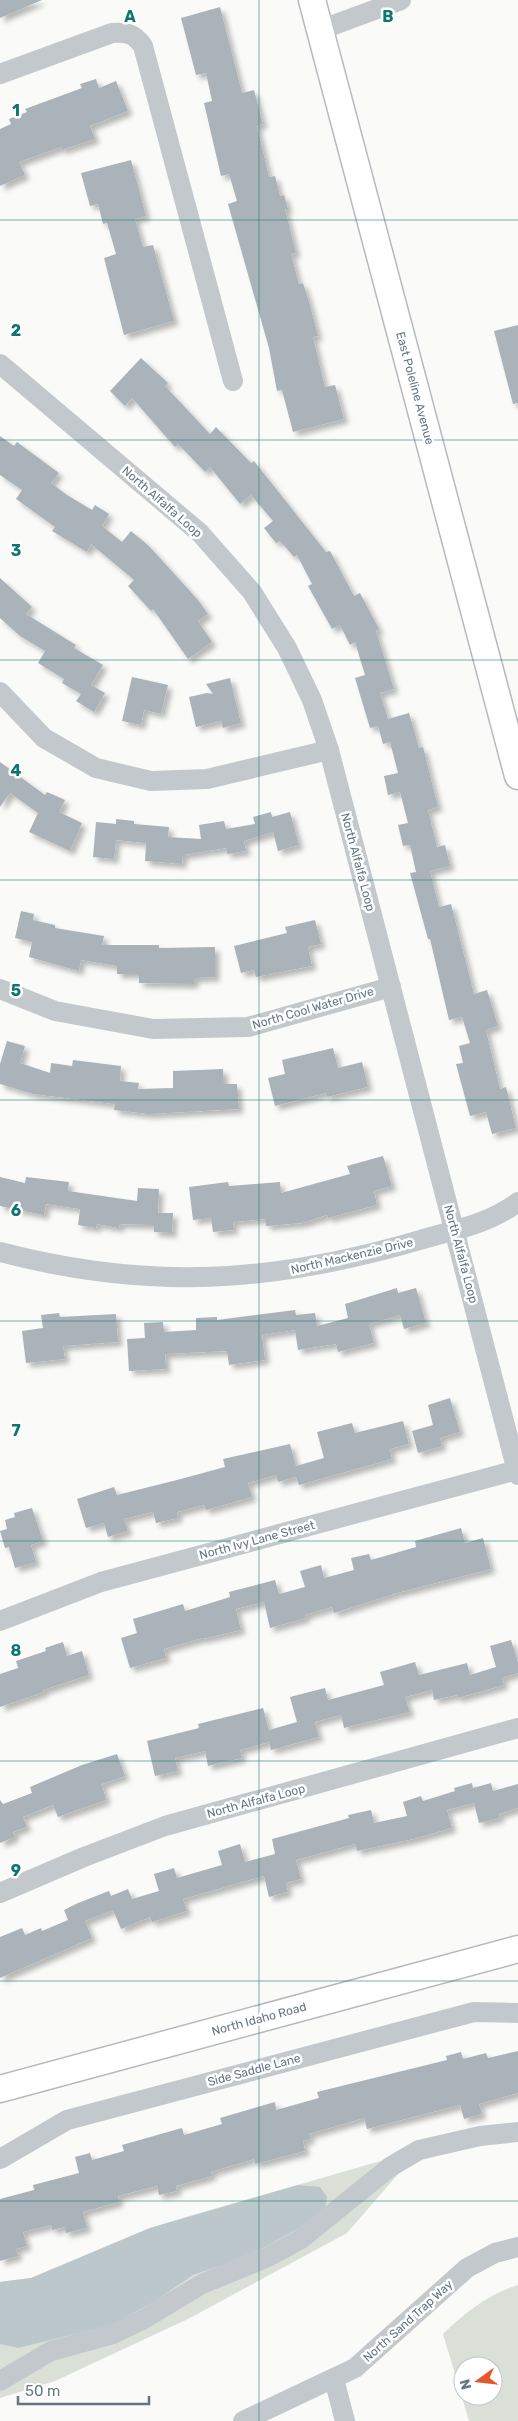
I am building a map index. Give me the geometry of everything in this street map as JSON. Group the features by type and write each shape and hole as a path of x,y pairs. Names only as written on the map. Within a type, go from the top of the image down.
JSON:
{"main road":[{"name":"East Poleline Avenue","path":"312,0 513,734 518,776"},
{"name":"North Idaho Road","path":"0,2089 518,1949"}],"street":[{"path":"320,30 401,0"},
{"path":"0,74 112,33 128,32 137,37 143,46 233,381"},
{"name":"North Alfalfa Loop","path":"0,364 200,533 252,592 287,648 304,682 329,750 517,1472"},
{"path":"0,692 44,738 96,768 151,781 207,779 329,750"},
{"name":"North Cool Water Drive","path":"0,989 55,1011 153,1029 248,1027 391,987"},
{"name":"North Mackenzie Drive","path":"0,1252 46,1264 95,1272 146,1277 193,1278 256,1274 316,1266 373,1254 485,1222 518,1202"},
{"name":"North Ivy Lane Street","path":"0,1620 101,1582 517,1472"},
{"name":"North Alfalfa Loop","path":"0,1893 84,1857 165,1826 518,1728"},
{"name":"Side Saddle Lane","path":"0,2159 67,2120 474,2012 518,2013"},
{"path":"0,2381 51,2351 113,2334 144,2319 202,2284 268,2257 301,2239 390,2167 419,2150 480,2136 518,2132"},
{"name":"North Sand Trap Way","path":"243,2421 334,2378 365,2361 467,2268 495,2253 518,2247"},
{"path":"334,2378 346,2421"}],"shaded area":[{"path":"419,2150 347,2233 190,2318 55,2381 0,2398 0,2282 31,2278 150,2228"},
{"path":"298,2185 320,2187 327,2197 325,2208 312,2221 263,2248 193,2275 155,2301 111,2325 18,2348 0,2344 0,2282 31,2278 150,2228"},
{"path":"518,2285 518,2421 469,2421 465,2406 503,2406 503,2356 453,2356 453,2367 443,2334 460,2318 496,2294"}],"building":[{"path":"0,0 42,0 0,18"},
{"path":"220,7 242,93 254,90 263,124 257,126 269,177 275,176 280,196 284,195 288,209 285,209 296,253 291,254 299,284 303,283 318,336 313,337 325,387 335,385 344,419 293,432 282,390 277,391 269,348 228,204 237,201 229,174 221,176 204,103 212,101 206,73 196,75 181,18"},
{"path":"96,79 99,88 116,81 128,111 90,126 95,139 62,150 61,147 19,162 25,175 0,186 0,129 11,124 9,119 27,112 25,109 82,88 80,84"},
{"path":"131,160 146,216 135,219 143,247 153,245 174,321 124,335 104,258 116,254 107,223 103,224 98,204 90,206 81,173"},
{"path":"518,325 518,403 513,404 494,331"},
{"path":"141,358 168,383 165,386 210,434 216,427 251,463 254,461 326,552 330,551 354,596 360,593 379,629 376,631 394,689 380,693 388,719 409,713 419,748 423,747 438,807 428,810 437,847 445,845 450,866 430,871 439,907 451,904 474,994 487,990 498,1026 486,1030 500,1089 506,1087 516,1128 492,1134 486,1112 470,1116 456,1064 463,1063 459,1046 470,1043 462,1017 449,1020 430,939 428,939 410,873 416,872 410,845 403,846 398,825 408,823 400,792 388,795 384,776 398,773 390,742 383,744 378,726 370,728 355,678 365,675 355,642 350,645 340,625 332,629 308,586 312,584 297,555 294,557 280,541 276,543 264,528 273,521 251,495 240,504 210,467 205,472 178,444 175,447 132,398 125,406 110,391"},
{"path":"0,436 14,446 17,442 59,473 51,483 67,495 92,510 95,505 109,514 102,526 122,542 131,531 149,546 198,600 208,614 198,621 212,642 188,659 153,609 151,611 128,586 134,580 91,544 87,552 52,531 55,527 16,499 22,490 0,475"},
{"path":"0,578 32,607 26,614 76,645 74,648 103,665 91,685 105,693 94,712 76,701 81,694 62,683 64,679 38,663 45,651 20,636 0,618"},
{"path":"132,677 168,685 161,714 144,710 141,725 122,721"},
{"path":"230,678 241,723 223,728 221,721 196,727 189,697 207,693 213,694 206,684"},
{"path":"0,762 45,795 47,792 65,800 59,812 82,823 70,851 29,832 38,813 10,793 0,807"},
{"path":"271,812 272,817 290,812 299,845 278,851 273,832 244,841 246,851 227,854 226,848 183,855 182,864 145,861 146,843 116,840 114,859 93,857 96,822 116,824 116,819 134,821 134,824 169,827 168,837 201,839 199,825 224,821 226,829 255,824 253,817"},
{"path":"21,911 34,914 33,920 55,925 55,928 104,936 102,945 159,945 159,948 215,947 215,977 194,978 194,984 139,983 139,974 117,974 117,966 81,960 79,971 29,957 32,942 15,938"},
{"path":"315,920 321,944 308,947 312,966 256,977 254,970 241,973 234,946 287,933 285,927"},
{"path":"7,1041 25,1046 20,1063 50,1073 51,1063 72,1066 73,1060 121,1066 120,1081 139,1083 138,1089 173,1088 173,1071 223,1069 224,1084 237,1084 239,1109 149,1114 114,1110 115,1104 33,1094 0,1084 0,1064"},
{"path":"333,1048 338,1068 362,1062 368,1087 327,1097 326,1093 275,1106 268,1078 285,1074 282,1060"},
{"path":"383,1156 392,1186 374,1191 377,1205 328,1218 327,1215 302,1223 266,1226 265,1219 233,1222 234,1230 213,1232 211,1218 193,1220 189,1187 228,1182 229,1186 280,1182 281,1193 350,1174 347,1166"},
{"path":"0,1177 25,1183 26,1177 69,1182 68,1191 137,1201 138,1188 159,1189 158,1213 173,1213 172,1233 154,1232 154,1225 120,1224 119,1228 97,1224 96,1228 78,1225 80,1209 46,1204 44,1215 0,1206"},
{"path":"397,1288 398,1293 416,1288 426,1323 404,1329 400,1315 369,1324 374,1343 338,1352 336,1344 298,1350 295,1330 262,1335 265,1360 229,1365 227,1351 165,1354 166,1369 129,1371 127,1339 145,1338 144,1323 163,1322 164,1332 196,1330 196,1318 217,1317 217,1320 295,1310 296,1315 315,1313 317,1326 348,1318 345,1304"},
{"path":"59,1313 60,1317 116,1314 118,1342 63,1346 65,1359 26,1363 22,1331 43,1328 41,1315"},
{"path":"450,1398 460,1432 440,1438 442,1446 418,1453 412,1431 433,1425 428,1405"},
{"path":"403,1421 409,1444 390,1449 392,1459 299,1485 296,1477 278,1482 276,1475 248,1483 252,1497 206,1510 204,1505 177,1512 178,1518 156,1523 153,1512 124,1519 128,1531 108,1537 104,1523 86,1528 77,1499 114,1487 117,1495 177,1480 225,1467 223,1459 290,1444 296,1466 324,1458 317,1432 352,1423 355,1433"},
{"path":"32,1508 43,1541 31,1545 36,1562 15,1568 9,1547 5,1548 0,1531 7,1529 5,1520 15,1517 14,1513"},
{"path":"461,1528 465,1543 483,1538 491,1569 397,1593 334,1613 332,1607 305,1615 306,1618 270,1628 264,1602 236,1609 241,1630 202,1638 164,1649 166,1658 130,1668 121,1638 137,1633 133,1619 183,1604 185,1611 230,1597 229,1592 275,1580 279,1594 305,1587 300,1571 321,1565 324,1578 354,1570 351,1558 369,1554 371,1560 416,1547 415,1541"},
{"path":"511,1640 518,1663 518,1673 502,1678 504,1685 458,1698 457,1695 434,1700 432,1690 405,1697 410,1712 344,1728 341,1715 315,1722 319,1737 271,1750 269,1742 240,1750 242,1758 208,1766 205,1751 175,1758 178,1771 155,1776 147,1741 199,1728 198,1724 263,1708 269,1730 297,1722 290,1697 325,1688 328,1700 384,1685 380,1672 415,1662 419,1675 467,1663 470,1675 496,1667 490,1646"},
{"path":"63,1642 67,1656 82,1651 89,1675 0,1707 0,1674 18,1668 16,1661 46,1651 45,1648"},
{"path":"117,1754 125,1776 102,1784 106,1800 58,1817 53,1805 23,1817 27,1827 13,1832 15,1837 0,1843 0,1800 3,1804 32,1793 30,1787 82,1765"},
{"path":"472,1783 473,1788 491,1783 493,1791 518,1784 518,1808 499,1814 500,1818 479,1823 474,1803 447,1810 452,1828 413,1839 357,1851 355,1844 296,1860 301,1879 286,1883 288,1892 269,1897 264,1876 183,1899 187,1911 152,1922 150,1917 121,1929 113,1910 85,1921 92,1938 0,1978 0,1937 22,1928 25,1935 41,1928 42,1931 68,1920 64,1910 78,1903 109,1891 111,1896 128,1889 132,1899 159,1891 154,1874 174,1868 177,1878 222,1865 218,1851 240,1844 245,1862 275,1854 272,1839 349,1818 348,1815 371,1810 374,1823 407,1816 403,1802 421,1796 423,1801 455,1791 454,1788"},
{"path":"518,2051 518,2093 479,2104 482,2114 464,2119 460,2105 367,2129 364,2118 309,2134 311,2139 303,2141 305,2151 255,2164 254,2159 211,2172 212,2176 176,2186 177,2191 159,2195 157,2186 118,2196 119,2202 83,2212 87,2228 66,2233 65,2227 52,2230 51,2225 23,2232 27,2246 16,2249 18,2256 0,2261 0,2199 34,2190 33,2185 79,2173 75,2157 90,2153 92,2160 124,2151 122,2145 182,2128 184,2135 222,2124 220,2118 275,2102 276,2110 319,2098 317,2092 447,2060 446,2056 461,2052 463,2059 486,2053 488,2058"}]}
